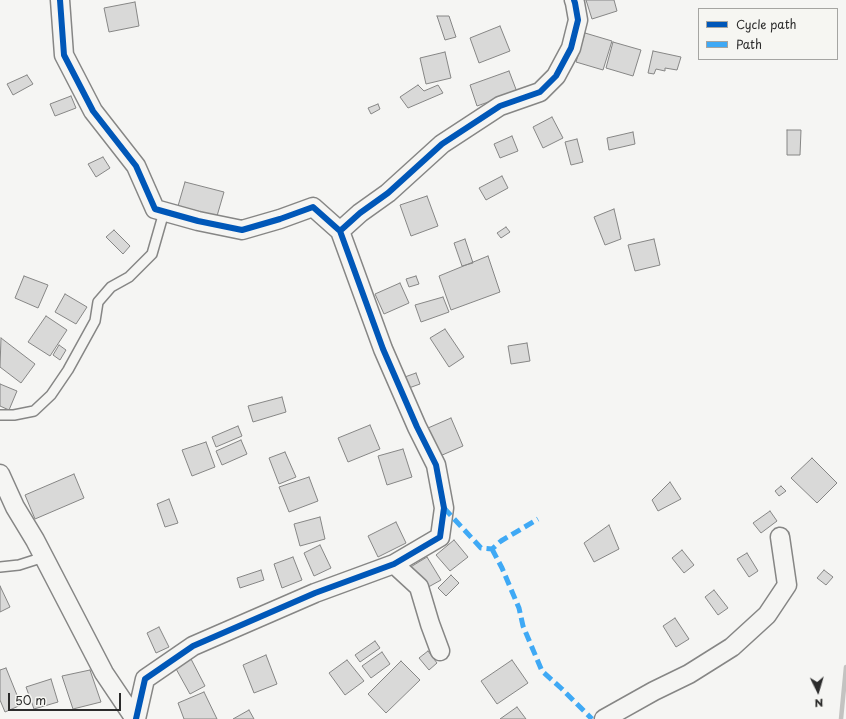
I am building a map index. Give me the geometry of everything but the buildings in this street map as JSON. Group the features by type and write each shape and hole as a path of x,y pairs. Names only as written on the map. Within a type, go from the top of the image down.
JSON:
{"street":[{"path":"60,0 64,55 93,111 136,166 155,209 198,221 242,230 280,219 313,207 340,231 383,349 417,427 436,465 444,508 440,537 394,564 315,593 193,646 145,679 136,719"},
{"path":"340,231 360,213 388,193 442,144 500,106 540,92 556,76 571,48 578,20 574,0"},
{"path":"0,474 15,507 35,540 104,673 136,719"},
{"path":"604,719 654,691 689,674 732,647 767,615 787,586 780,537"},
{"path":"394,564 419,587 440,651"}],"lane":[{"path":"0,415 14,415 34,411 51,395 68,370 95,321 98,302 110,287 129,276 152,254 164,212"},
{"path":"0,567 19,565 44,557"}],"waterway":[{"path":"841,719 846,667"}],"marked path":[{"path":"444,508 481,548 492,549 501,541 538,519"},
{"path":"492,549 519,608 523,626 542,671 592,719"}],"cycle path":[{"path":"60,0 64,55 93,111 136,166 155,209 198,221 242,230 280,219 313,207 340,231 383,349 417,427 436,465 444,508 440,537 394,564 315,593 193,646 145,679 136,719"},
{"path":"340,231 360,213 388,193 442,144 500,106 540,92 556,76 571,48 578,20 574,0"}]}
